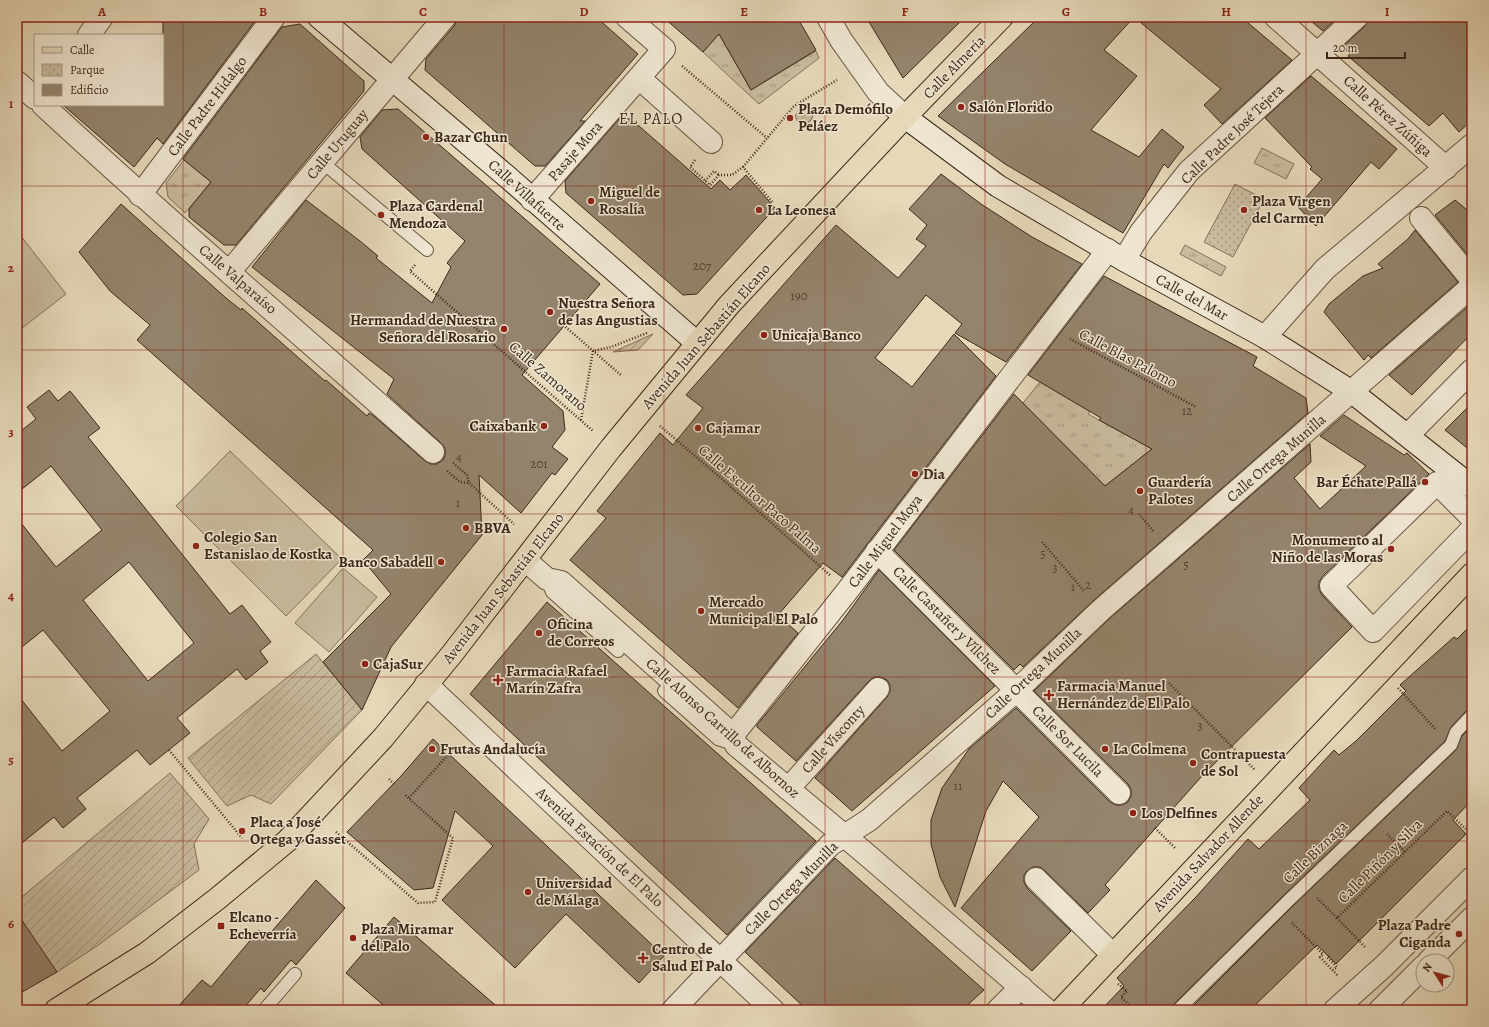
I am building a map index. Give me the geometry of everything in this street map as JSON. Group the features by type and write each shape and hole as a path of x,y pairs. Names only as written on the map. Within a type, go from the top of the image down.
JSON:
{"main road":[{"name":"Calle Almería","path":"905,117 1002,17"},
{"name":"Avenida Juan Sebastián Elcano","path":"56,1010 147,953 217,899 287,841 383,738 696,343 729,305 905,117"},
{"name":"Avenida Salvador Allende","path":"1061,1010 1472,574"}],"street":[{"path":"90,34 102,17"},
{"name":"Calle Padre Hidalgo","path":"140,195 274,17"},
{"name":"Calle Villafuerte","path":"319,17 392,78 696,343"},
{"name":"Calle Uruguay","path":"230,271 445,17"},
{"path":"626,17 664,49"},
{"name":"Calle del Mar","path":"828,17 841,40 878,92 905,117 998,186 1116,255 1265,337 1352,392 1472,487"},
{"name":"Calle Pérez Zúñiga","path":"1276,17 1446,168"},
{"name":"Calle Padre José Tejera","path":"1116,255 1141,232 1189,171 1357,17"},
{"name":"Pasaje Mora","path":"532,200 664,49"},
{"path":"639,78 711,142"},
{"path":"17,82 34,97"},
{"name":"Calle Valparaíso","path":"44,106 140,195 230,271 433,452"},
{"path":"1265,337 1325,269 1472,145"},
{"path":"1421,218 1472,280"},
{"name":"Calle Miguel Moya","path":"734,740 1049,328 1116,255"},
{"name":"Calle Ortega Munilla","path":"673,1010 830,845 869,820 1017,690 1101,610 1472,286"},
{"path":"1408,435 1472,370"},
{"path":"1472,518 1437,482 1332,586 1373,631 1472,529"},
{"name":"Calle Castañer y Vílchez","path":"877,551 1017,690"},
{"name":"Calle Alonso Carrillo de Albornoz","path":"525,560 547,579 561,582 788,789 1047,1010"},
{"name":"Avenida Estación de El Palo","path":"426,684 773,1010"},
{"name":"Calle Visconty","path":"788,789 878,689"},
{"name":"Calle Sor Lucila","path":"1017,690 1119,793"},
{"path":"1335,1010 1384,966 1472,878"},
{"path":"1036,879 1113,955"},
{"path":"1437,953 1472,918"},
{"path":"1383,1007 1415,975"},
{"path":"998,1010 1021,987"}],"lane":[{"path":"322,162 427,250"},
{"path":"547,579 552,592 618,651"},
{"path":"664,691 718,739 734,740"},
{"name":"Calle Biznaga","path":"1178,1010 1278,910 1450,745 1456,732 1472,715"},
{"path":"267,1009 295,974"}],"path":[{"path":"664,49 767,138"},
{"path":"705,181 714,171 719,175 732,175 743,167 794,106 837,80"},
{"path":"743,167 773,203"},
{"path":"711,184 719,175"},
{"name":"Calle Zamorano","path":"414,275 612,448"},
{"path":"561,323 622,376"},
{"name":"Calle Blas Palomo","path":"1049,328 1196,407"},
{"path":"593,351 611,347 652,331"},
{"path":"581,420 593,351"},
{"name":"Calle Escultor Paco Palma","path":"659,425 848,590"},
{"path":"467,475 469,483 514,524"},
{"path":"460,482 469,483"},
{"path":"1042,542 1101,610"},
{"path":"1381,670 1450,745 1459,747 1472,760"},
{"path":"1170,683 1271,786"},
{"path":"409,798 473,729"},
{"path":"169,750 242,838"},
{"path":"389,779 394,784"},
{"path":"336,832 418,903 435,902 453,838 404,794"},
{"name":"Calle Piñón y Silva","path":"1304,885 1338,918 1447,811 1472,836"},
{"path":"1373,819 1405,852"},
{"path":"1155,828 1175,848"},
{"path":"1278,910 1323,954 1320,957 1355,992"},
{"path":"1338,918 1384,966"},
{"path":"1329,956 1328,957 1337,966 1333,970"},
{"path":"1120,985 1127,991 1121,997 1134,1010"}],"green space":[{"path":"719,34 751,90 816,51 819,58 759,104 703,52"},
{"path":"800,109 809,109 813,117 808,124 799,124 795,116"},
{"path":"1262,148 1294,164 1286,179 1254,163"},
{"path":"184,160 211,182 185,213 168,197 166,183"},
{"path":"1235,184 1264,199 1233,257 1204,242"},
{"path":"17,231 66,294 17,332"},
{"path":"1185,245 1226,267 1221,276 1180,254"},
{"path":"653,334 638,350 613,352"},
{"path":"1040,382 1090,411 1088,414 1152,449 1105,486 1023,403"},
{"path":"230,451 342,559 286,616 176,506"},
{"path":"343,568 377,597 329,652 295,623"},
{"path":"316,654 362,710 271,804 251,795 227,806 188,758"},
{"path":"170,773 209,819 194,844 199,870 97,946 57,972 26,928 18,909 17,901"}],"building":[{"path":"163,17 258,17 163,144 157,138 134,167 64,106 164,106"},
{"path":"457,17 596,17 638,54 580,121 585,121 545,166 535,166 425,70 426,59 455,25"},
{"path":"663,17 797,17 816,50 751,90 719,34 703,52"},
{"path":"866,17 965,17 903,78"},
{"path":"1039,17 1134,17 1104,50 1137,76 1091,130 1139,157 1162,129 1184,147 1168,168 1164,164 1123,233 1005,164 938,116"},
{"path":"1134,17 1241,17 1292,60 1222,124 1204,105 1221,89"},
{"path":"1306,17 1338,17 1323,31"},
{"path":"1369,17 1472,17 1472,120 1459,132 1443,113 1429,126 1348,56 1350,54 1342,47 1365,26"},
{"path":"300,24 364,81 364,91 236,245 224,245 189,217 189,209 211,182 183,159 282,27"},
{"path":"1311,76 1397,149 1379,169 1371,162 1316,226 1298,207 1322,179 1310,169 1312,167 1265,118"},
{"path":"398,109 600,284 522,375 563,411 565,430 552,447 568,459 555,475 552,473 521,513 479,475 482,535 391,647 362,710 323,662 391,594 363,560 373,550 137,340 150,325 110,291 79,252 121,204 226,298 241,310 242,308 367,416 369,413 375,417 425,461 431,464 437,464 443,460 445,448 387,394 394,379 252,267 306,200 360,241 378,256 376,258 432,303 451,267 447,263 465,241 362,149 360,137 382,110"},
{"path":"619,119 631,119 711,189 720,180 730,190 746,175 775,208 697,294 683,295 566,193 565,181"},
{"path":"941,174 981,204 1032,237 1082,264 1006,362 955,333 962,324 926,295 875,358 912,387 954,334 996,376 842,577 823,563 778,615 798,633 738,708 570,560 606,518 597,511 660,433 673,445 703,408 686,395 836,225 898,278 926,246 916,239 927,225 909,209"},
{"path":"1455,200 1472,214 1472,260 1435,215"},
{"path":"1415,230 1458,282 1371,358 1368,355 1364,360 1324,312 1329,304 1363,276 1383,268 1378,264 1408,239"},
{"path":"1104,276 1257,357 1253,366 1306,398 1308,413 1093,601 1023,667 1020,664 1014,670 894,550 1014,394 1105,486 1152,449 1099,420 1101,418 1028,375"},
{"path":"1472,303 1472,333 1412,395 1389,375"},
{"path":"49,390 58,401 70,391 100,428 88,437 230,614 242,605 271,642 260,651 268,662 246,680 237,669 177,718 190,733 150,765 137,750 77,798 86,809 63,828 54,817 17,847 17,694 62,751 110,711 43,630 17,651 17,518 56,567 102,530 51,466 17,493 17,434 36,419 27,407","holes":["129,562 194,643 148,681 83,600"]},
{"path":"1472,403 1472,452 1445,430"},
{"path":"1344,415 1404,455 1407,453 1429,474 1322,577 1319,582 1319,589 1322,595 1352,627 1202,776 1105,885 1110,890 1088,913 1040,867 1033,867 1027,871 1024,875 1024,882 1027,888 1071,931 1032,971 961,908 1039,817 1003,781 986,811 955,907 940,877 931,844 931,820 942,788 969,749 1016,708 1110,802 1116,805 1122,805 1128,802 1131,796 1131,789 1128,784 1034,691 1109,619 1310,444 1311,462 1294,478 1320,509 1366,466 1320,436"},
{"path":"879,570 995,686 852,811 815,778 887,697 890,691 890,685 887,680 880,677 874,677 869,681 796,761 757,727 757,725 843,620"},
{"path":"547,602 816,841 727,935 470,694"},
{"path":"1472,624 1472,708 1467,710 1451,727 1445,741 1283,896 1173,1005 1171,1010 1101,1010 1124,986 1117,978 1195,898 1248,839 1259,849 1310,800 1299,788 1334,750 1339,755 1356,741 1406,691 1400,685 1454,637 1457,639"},
{"path":"1472,726 1472,800 1453,820 1466,834 1336,964 1317,945 1250,1010 1189,1010 1293,906 1456,750 1462,736"},
{"path":"433,739 664,956 639,983 566,914 515,968 442,900 493,846 455,811 433,888 414,890 347,832 401,776"},
{"path":"835,858 984,990 962,1010 807,1010 745,952"},
{"path":"316,880 345,908 296,965 291,960 264,992 261,988 242,1010 175,1010 202,980 211,987 259,930 267,937"},
{"path":"17,913 57,972 17,995"},
{"path":"394,917 501,1010 389,1010 346,973"}],"place":[{"name":"Salón Florido","path":"961,107"},
{"name":"Plaza Demófilo Peláez","path":"790,118"},
{"name":"Bazar Chun","path":"426,137"},
{"name":"Miguel de Rosalía","path":"591,201"},
{"name":"La Leonesa","path":"759,210"},
{"name":"Plaza Virgen del Carmen","path":"1244,210"},
{"name":"Plaza Cardenal Mendoza","path":"381,215"},
{"name":"Nuestra Señora de las Angustias","path":"550,312"},
{"name":"Hermandad de Nuestra Señora del Rosario","path":"504,329"},
{"name":"Unicaja Banco","path":"764,335"},
{"name":"Caixabank","path":"544,426"},
{"name":"Cajamar","path":"698,428"},
{"name":"Dia","path":"915,474"},
{"name":"Bar Échate Pallá","path":"1425,482"},
{"name":"Guardería Palotes","path":"1140,491"},
{"name":"BBVA","path":"466,528"},
{"name":"Colegio San Estanislao de Kostka","path":"196,546"},
{"name":"Monumento al Niño de las Moras","path":"1391,549"},
{"name":"Banco Sabadell","path":"441,562"},
{"name":"Mercado Municipal El Palo","path":"701,611"},
{"name":"Oficina de Correos","path":"539,633"},
{"name":"CajaSur","path":"365,664"},
{"name":"Farmacia Rafael Marín Zafra","path":"498,680"},
{"name":"Farmacia Manuel Hernández de El Palo","path":"1049,695"},
{"name":"Frutas Andalucía","path":"432,749"},
{"name":"La Colmena","path":"1105,749"},
{"name":"Contrapuesta de Sol","path":"1193,763"},
{"name":"Los Delfines","path":"1133,813"},
{"name":"Placa a José Ortega y Gasset","path":"242,831"},
{"name":"Universidad de Málaga","path":"528,892"},
{"name":"Elcano - Echeverría","path":"221,926"},
{"name":"Plaza Padre Ciganda","path":"1459,934"},
{"name":"Plaza Miramar del Palo","path":"353,938"},
{"name":"Centro de Salud El Palo","path":"643,958"}],"district":[{"name":"EL PALO","path":"651,119"}]}
